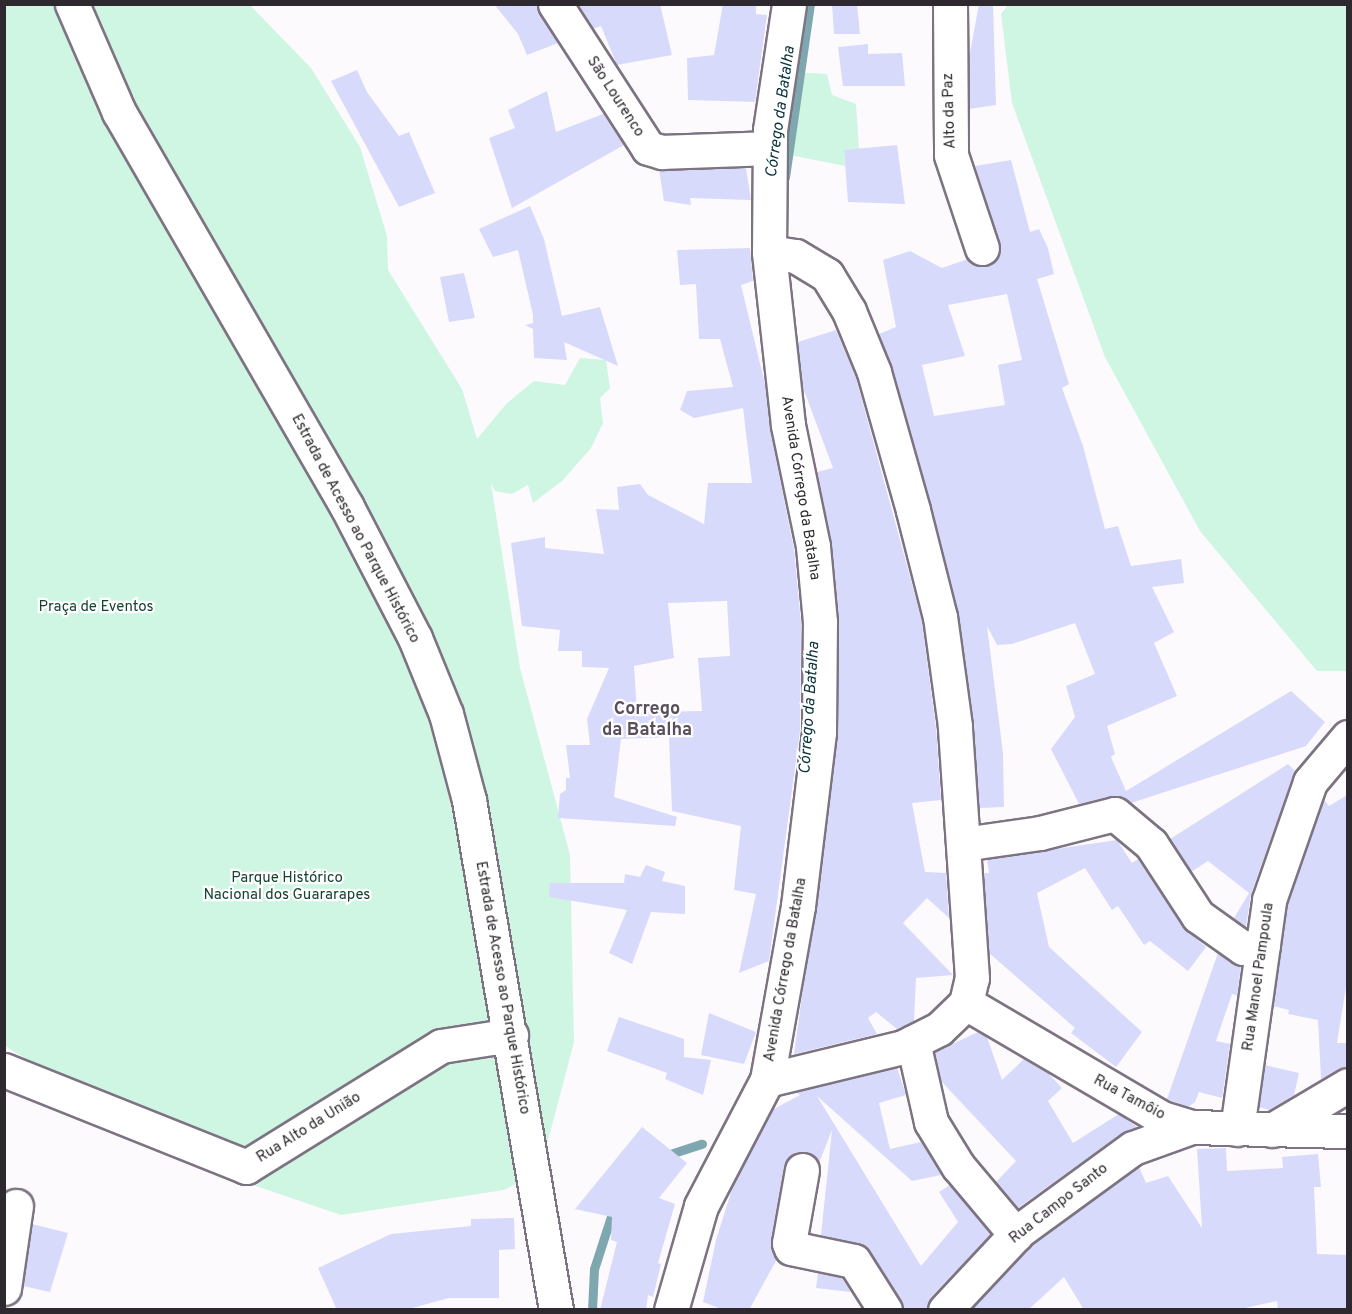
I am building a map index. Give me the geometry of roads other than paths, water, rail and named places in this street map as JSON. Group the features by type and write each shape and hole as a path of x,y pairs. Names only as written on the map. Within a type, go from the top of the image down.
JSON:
{"street":[{"name":"Estrada de Acesso ao Parque Histórico","path":"72,4 119,112 346,505 415,638 458,748 511,1035 556,1310"},
{"name":"São Lourenco","path":"555,4 648,148 662,152 769,148"},
{"name":"Avenida Córrego da Batalha","path":"671,1310 701,1206 767,1080 805,848 819,732 820,622 813,546 788,425 769,252 769,148 789,4"},
{"name":"Alto da Paz","path":"951,4 951,155 982,248"},
{"path":"767,1080 913,1042 939,1029 966,1003 972,978 955,726 940,617 913,510 874,372 849,310 827,275 795,256 769,252"},
{"name":"Rua Manoel Pampoula","path":"1237,1129 1269,900 1310,782 1347,736"},
{"path":"963,844 1040,833 1115,814 1151,844 1198,916 1243,948 1263,946"},
{"name":"Rua Tamôio","path":"966,1003 1162,1118 1191,1127 1347,1131"},
{"name":"Rua Alto da União","path":"4,1070 246,1167 441,1046 511,1035"},
{"path":"913,1042 931,1122 958,1166 1016,1234"},
{"path":"1272,1130 1347,1085"},
{"name":"Rua Campo Santo","path":"945,1310 1016,1234 1133,1148 1191,1127"},
{"path":"802,1170 789,1244 791,1248 854,1261 885,1310"},
{"path":"4,1288 16,1206"}],"waterway":[{"name":"Córrego da Batalha","path":"785,177 810,4"},
{"name":"Córrego da Batalha","path":"664,1156 702,1144"},
{"name":"Córrego da Batalha","path":"592,1310 594,1269 614,1207"}],"district":[{"name":"Corrego da Batalha","path":"647,721"}],"park label":[{"name":"Praça de Eventos","path":"96,608"},
{"name":"Parque Histórico Nacional dos Guararapes","path":"287,886"}]}
